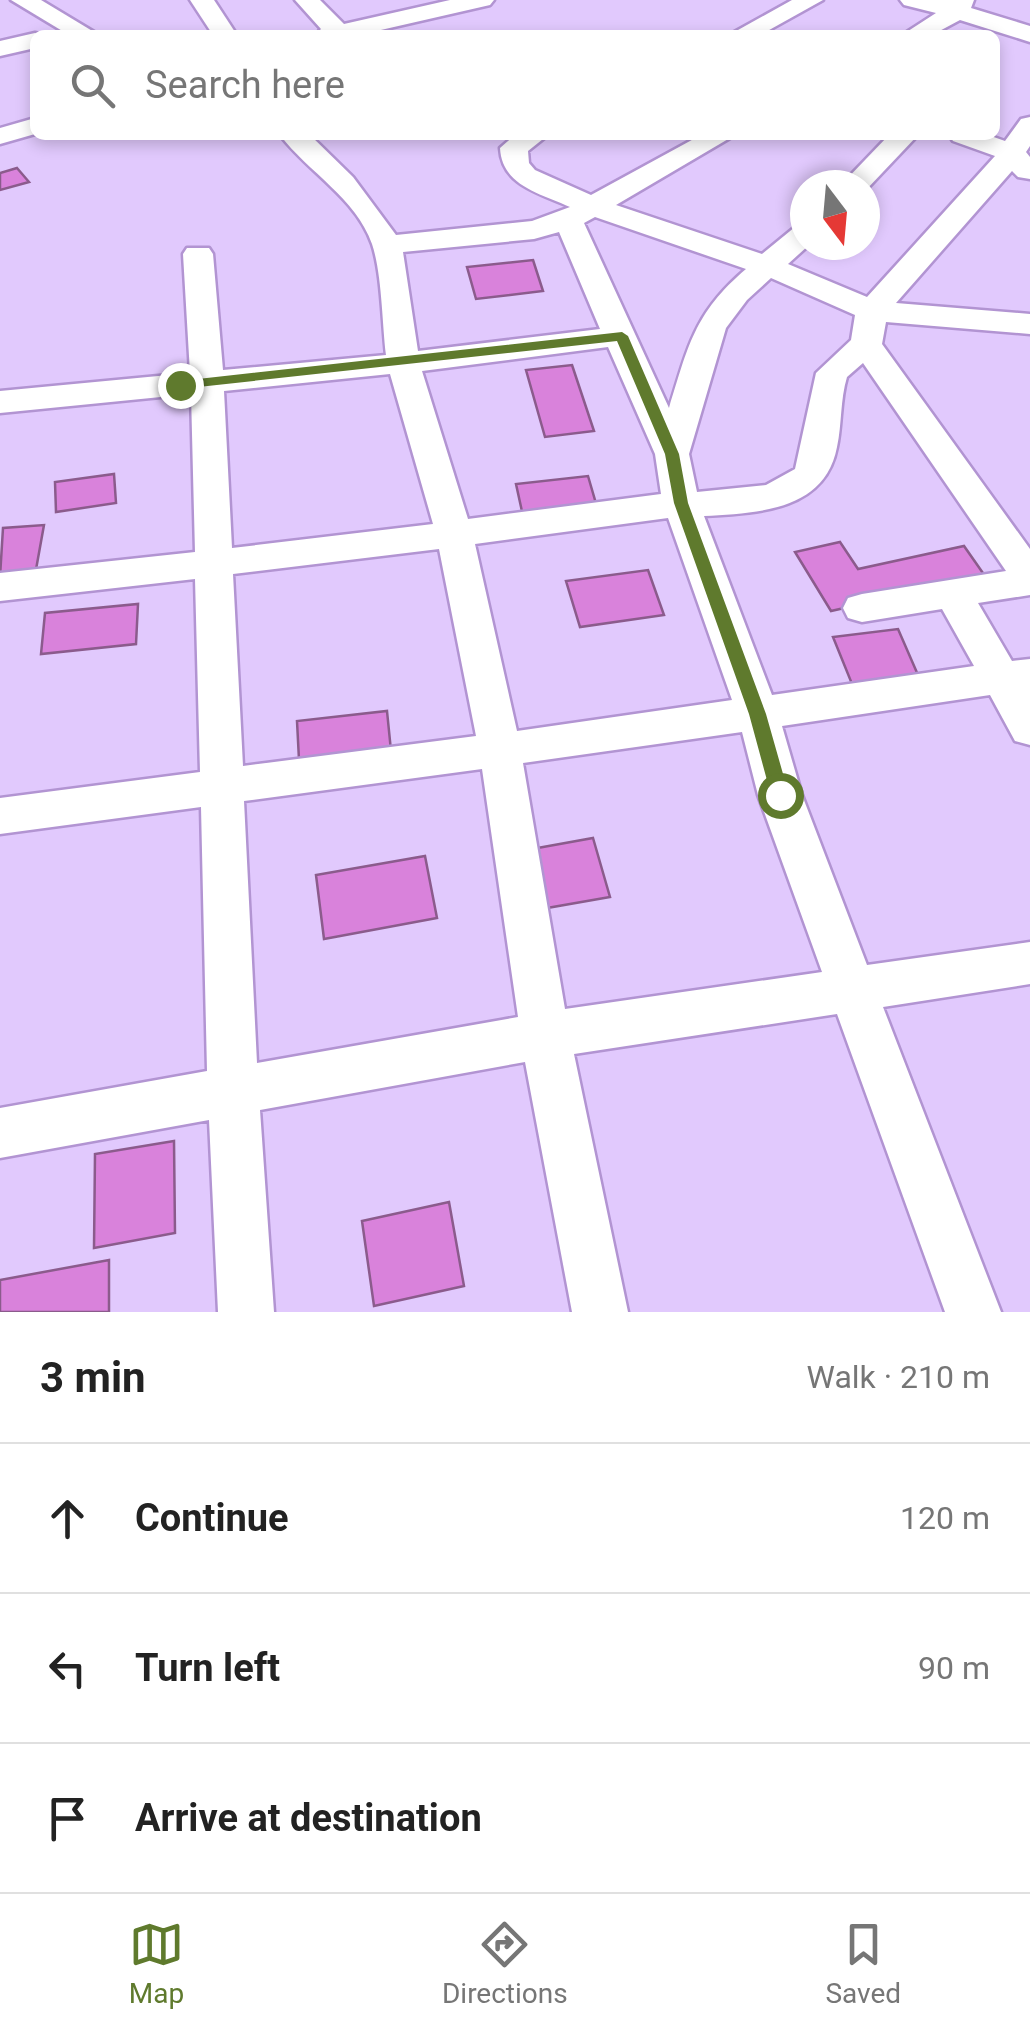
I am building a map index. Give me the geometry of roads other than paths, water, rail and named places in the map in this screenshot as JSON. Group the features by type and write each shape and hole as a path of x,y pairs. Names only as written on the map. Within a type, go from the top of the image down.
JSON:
{"street":[{"path":"23,0 68,30"},
{"path":"202,0 222,30"},
{"path":"307,0 329,30"},
{"path":"751,30 811,0"},
{"path":"912,0 960,6 1030,35"},
{"path":"343,30 400,9 473,1"},
{"path":"922,30 960,6"},
{"path":"0,49 30,41"},
{"path":"0,586 455,536 681,503 781,493 802,484 812,468 824,428 829,380 870,328 1021,163 1030,125"},
{"path":"0,136 30,127"},
{"path":"299,140 343,183 387,245 403,363 455,536 500,750 544,1035 600,1312"},
{"path":"526,140 514,148 511,155 515,165 578,213 770,268 870,328 1030,579 862,608"},
{"path":"387,245 534,230 578,213 712,140"},
{"path":"870,170 899,140"},
{"path":"973,140 1021,163"},
{"path":"578,213 622,336 672,454 681,503 758,714 780,795 973,1312"},
{"path":"672,454 710,328 736,293 790,248"},
{"path":"198,254 208,383 232,1088 246,1312"},
{"path":"870,328 1025,330"},
{"path":"0,402 403,363 622,336"},
{"path":"953,594 1015,676 1030,728"},
{"path":"0,816 1015,676"},
{"path":"0,1132 544,1035 1030,963"}]}
